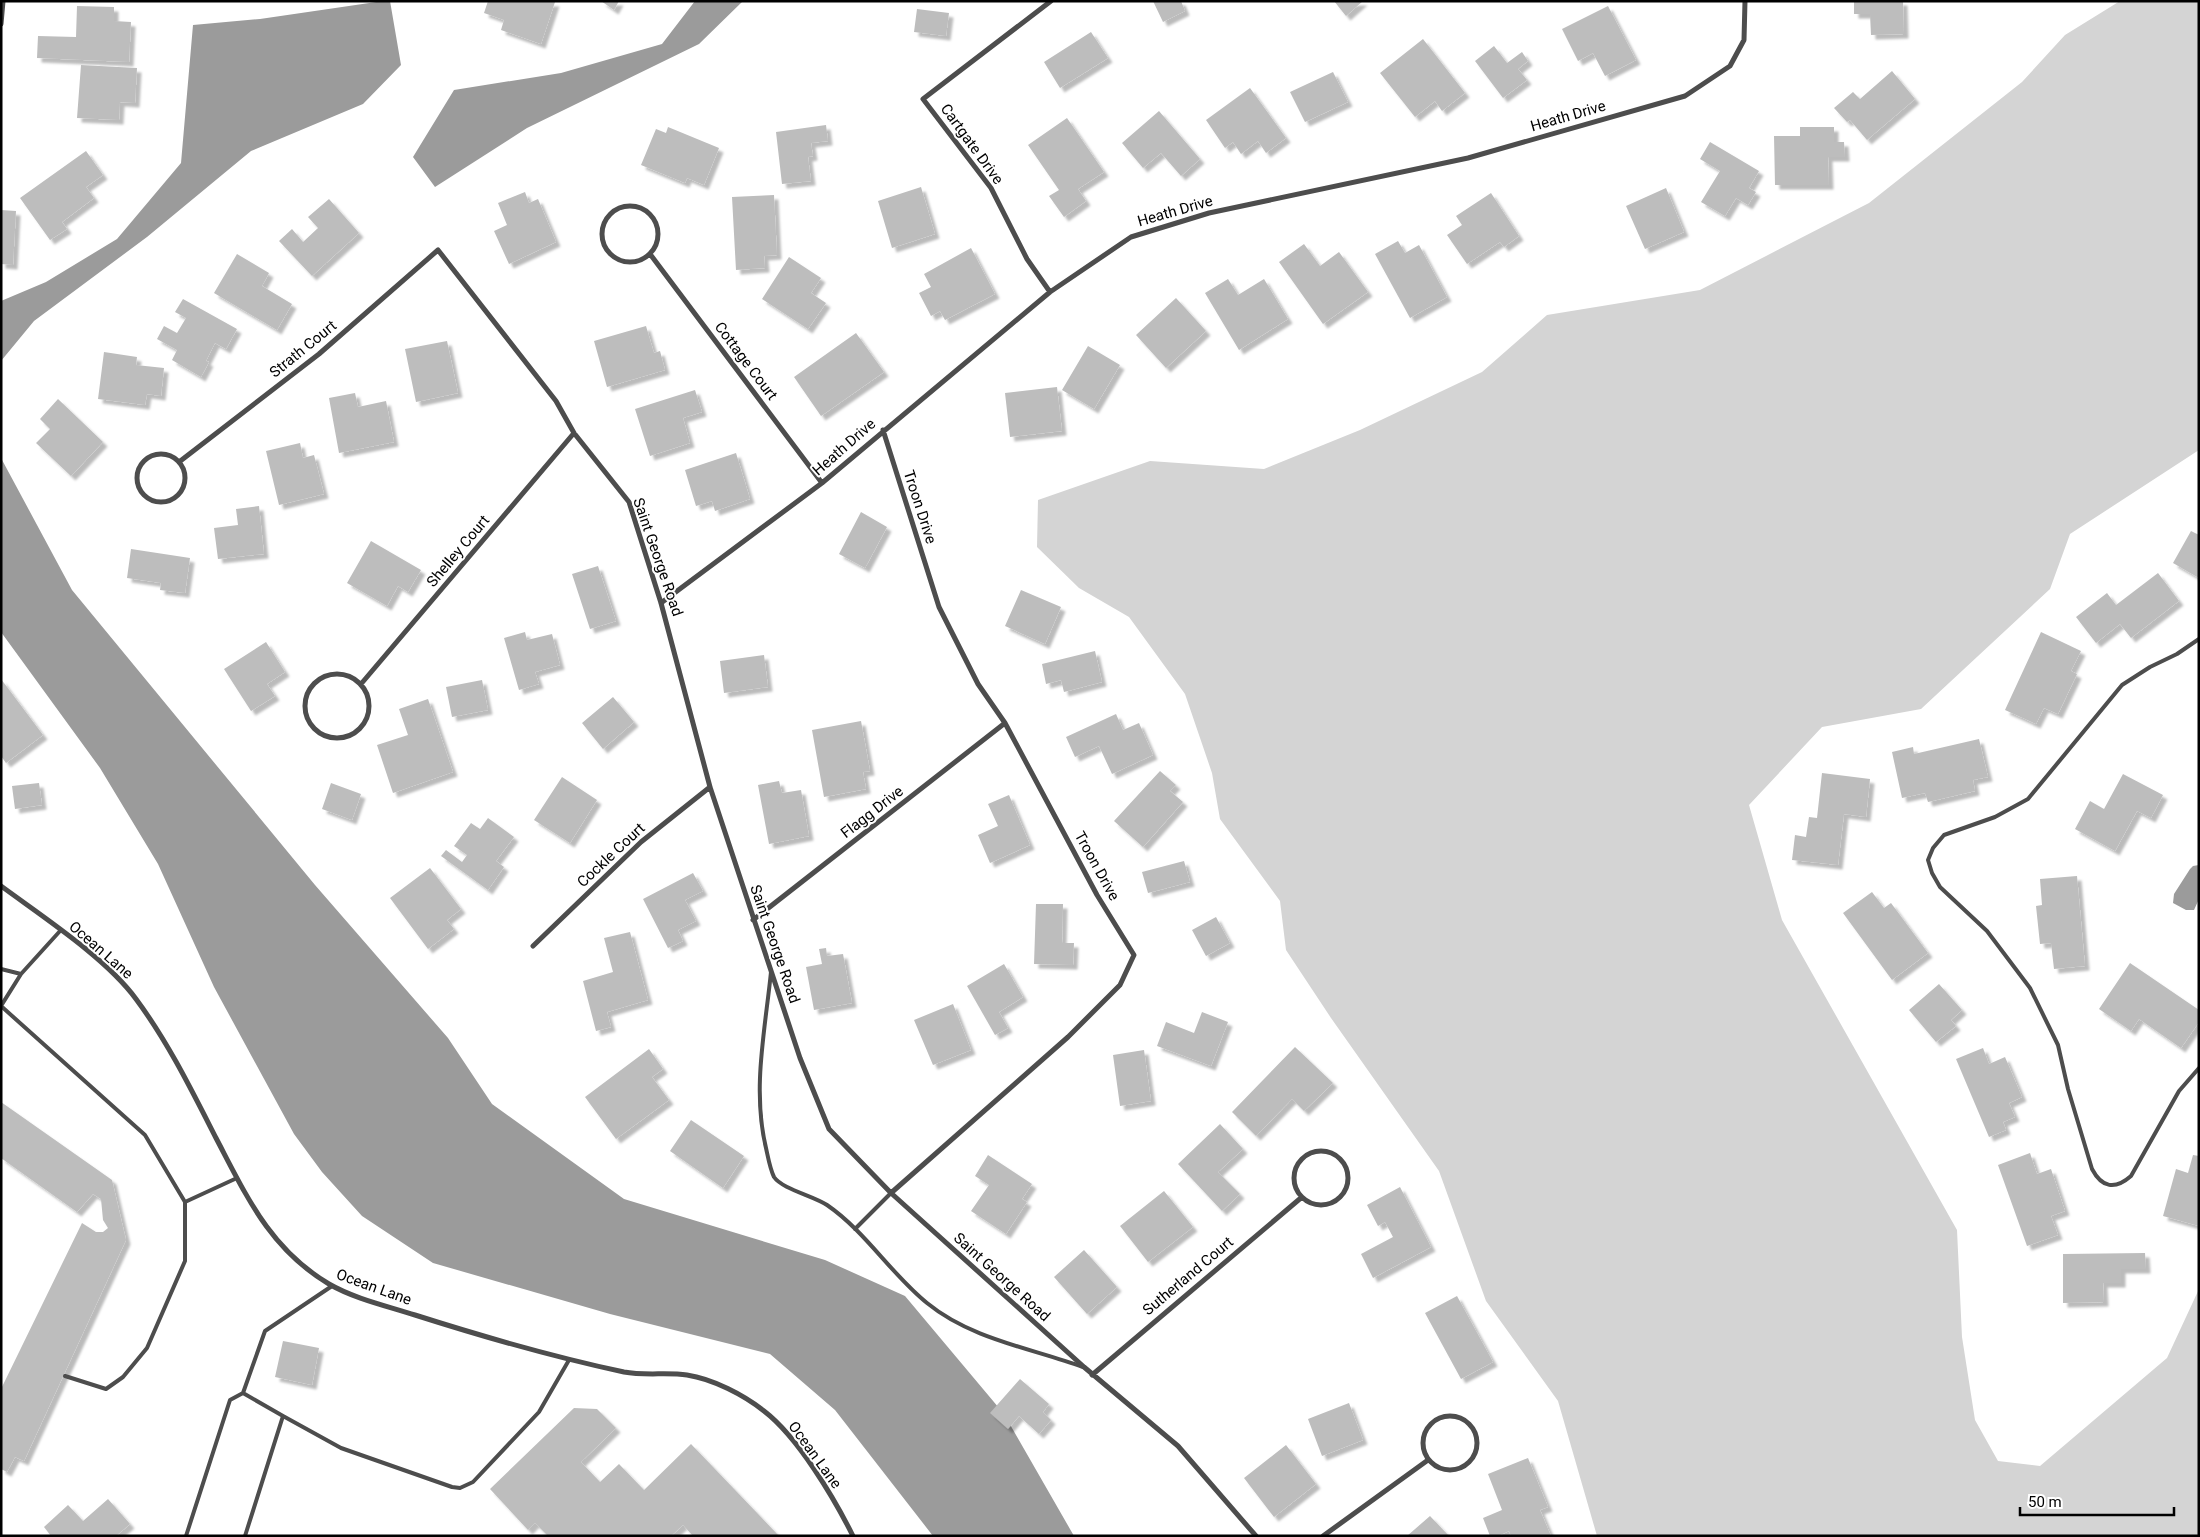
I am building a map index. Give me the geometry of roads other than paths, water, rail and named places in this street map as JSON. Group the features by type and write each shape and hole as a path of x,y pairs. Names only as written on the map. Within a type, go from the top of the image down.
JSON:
{"street":[{"path":"1,24 3,1"},
{"name":"Cartgate Drive","path":"1050,292 1027,259 991,188 923,99 1051,1"},
{"name":"Heath Drive","path":"661,602 822,483 1050,292 1131,237 1209,213 1468,158 1685,96 1730,66 1744,40 1745,1"},
{"path":"631,205 642,207 651,214 657,223 659,234 657,245 650,254 641,260 630,262 619,260 610,254 604,244 602,233 604,222 611,213 620,207 631,205"},
{"name":"Saint George Road","path":"438,250 556,401 574,434 629,502 661,602 710,787 800,1058 829,1129 892,1193 1092,1375 1178,1446 1256,1536"},
{"name":"Strath Court","path":"179,462 319,354 438,250"},
{"name":"Cottage Court","path":"650,254 822,483"},
{"name":"Troon Drive","path":"883,430 939,606 978,684 1005,723 1097,895 1134,955 1120,985 1068,1037 892,1193"},
{"name":"Shelley Court","path":"361,684 574,434"},
{"path":"162,454 171,456 179,462 184,470 185,479 183,488 177,496 160,503 143,495 138,487 137,477 139,468 145,461 153,456 162,454"},
{"path":"338,674 351,677 361,684 367,695 369,707 366,719 359,729 348,736 336,738 324,735 314,727 308,717 306,705 308,692 316,682 326,676 338,674"},
{"name":"Flagg Drive","path":"754,920 1005,723"},
{"name":"Cockle Court","path":"532,946 641,842 710,787"},
{"name":"Ocean Lane","path":"1,886 114,974 136,999 193,1094 253,1207 288,1255 332,1286 364,1299 466,1331 569,1360 629,1373 689,1375 732,1390 765,1411 791,1438 819,1477 853,1536"},
{"path":"1322,1151 1332,1153 1341,1159 1346,1168 1348,1178 1346,1189 1340,1197 1331,1203 1321,1205 1311,1203 1302,1197 1296,1188 1294,1177 1296,1167 1303,1158 1312,1152 1322,1151"},
{"name":"Sutherland Court","path":"1092,1375 1302,1197"},
{"path":"1454,1416 1464,1420 1472,1427 1476,1437 1477,1448 1473,1458 1466,1466 1456,1470 1445,1471 1436,1467 1428,1460 1423,1450 1422,1439 1426,1429 1433,1421 1443,1417 1454,1416"},
{"path":"1323,1536 1428,1460"}],"lane":[{"path":"2199,638 2177,654 2150,667 2122,685 2028,799 1995,817 1944,835 1933,848 1928,860 1940,888 1987,931 2030,988 2058,1044 2068,1089 2092,1169 2098,1180 2109,1186 2123,1183 2131,1176 2179,1091 2199,1068"},
{"path":"60,931 21,974 1,1006 145,1134 185,1202 185,1261 147,1348 123,1377 106,1389 65,1376"},
{"path":"1,969 21,974"},
{"path":"771,972 758,1088 761,1126 775,1178 785,1186 827,1204 855,1229 926,1302 952,1321 976,1333 1084,1367"},
{"path":"185,1202 237,1178"},
{"name":"Troon Drive","path":"855,1229 892,1193"},
{"path":"186,1536 230,1400 243,1393 265,1331 332,1286"},
{"path":"243,1393 341,1448 452,1487 460,1488 474,1482 539,1412 569,1360"},
{"path":"245,1536 284,1416"}]}
